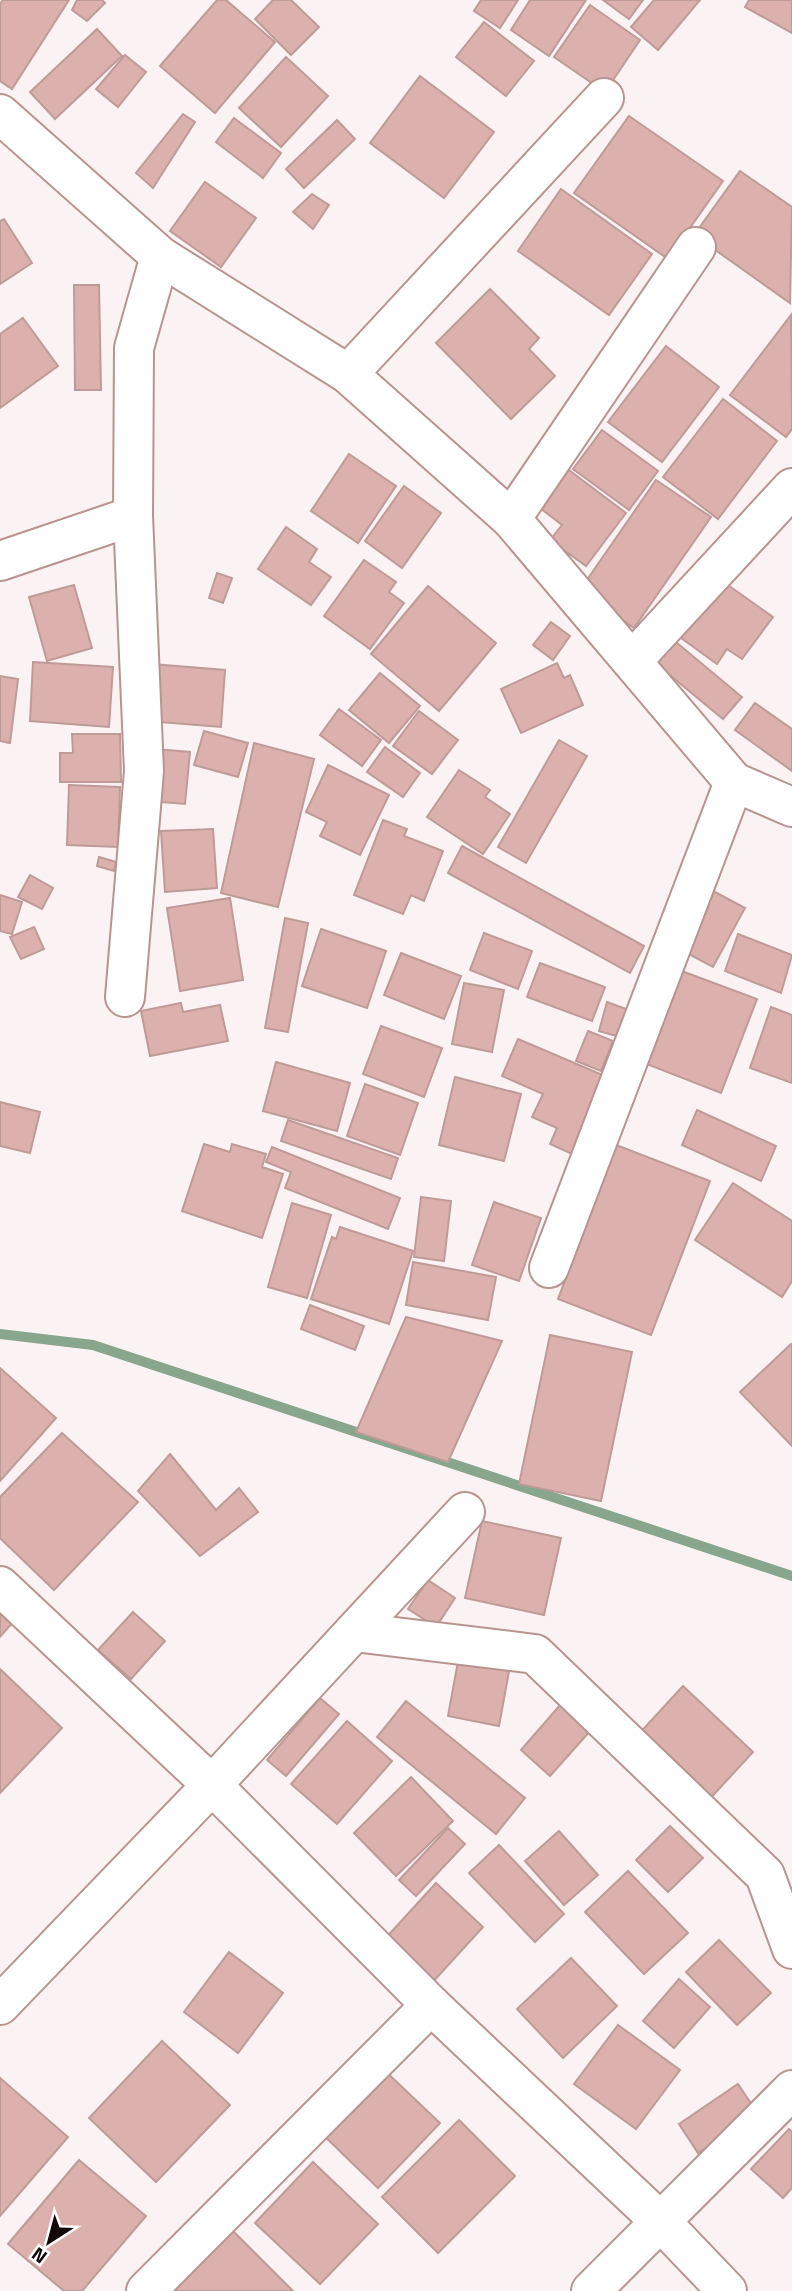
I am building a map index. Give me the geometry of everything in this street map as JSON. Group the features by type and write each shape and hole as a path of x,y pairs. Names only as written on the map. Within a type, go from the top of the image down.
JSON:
{"street":[{"path":"348,374 604,98"},
{"path":"0,114 160,256 348,374 511,519 734,782 792,807"},
{"path":"511,519 695,247"},
{"path":"125,997 145,771 133,516 134,348 160,256"},
{"path":"633,660 792,488"},
{"path":"0,561 133,516"},
{"path":"549,1268 734,782"},
{"path":"0,2006 212,1785 465,1513"},
{"path":"0,1586 212,1785 431,2005 661,2221 727,2291"},
{"path":"354,1632 534,1654 765,1875 792,1949"},
{"path":"146,2291 431,2005"},
{"path":"591,2291 792,2090"}],"building":[{"path":"3,0 69,0 12,89 0,81 0,4"},
{"path":"77,0 102,0 105,3 87,21 72,10"},
{"path":"217,0 226,0 275,42 215,113 160,66"},
{"path":"273,0 291,0 319,27 291,55 255,19"},
{"path":"481,0 518,0 500,28 474,11"},
{"path":"530,0 586,0 549,56 511,30"},
{"path":"603,0 643,0 629,19"},
{"path":"654,0 700,0 658,50 631,27"},
{"path":"749,0 792,0 792,33 745,7"},
{"path":"590,5 640,40 605,92 554,57"},
{"path":"484,22 534,61 506,96 456,57"},
{"path":"97,29 122,56 55,119 30,92"},
{"path":"125,55 146,72 118,107 96,89"},
{"path":"286,57 328,96 281,147 239,108"},
{"path":"420,76 494,132 444,198 370,143"},
{"path":"183,114 195,122 153,188 136,173"},
{"path":"629,116 723,181 668,259 574,193"},
{"path":"234,118 281,153 263,178 216,142"},
{"path":"337,120 355,139 304,188 286,169"},
{"path":"740,171 792,207 790,303 694,235"},
{"path":"205,182 256,218 221,267 170,231"},
{"path":"561,189 652,254 609,315 518,251"},
{"path":"312,194 329,205 313,229 293,212"},
{"path":"4,219 32,263 0,284 0,221"},
{"path":"74,285 99,285 101,390 75,390"},
{"path":"490,289 539,338 529,349 555,376 511,419 436,343"},
{"path":"791,315 792,429 786,437 730,395"},
{"path":"23,318 58,366 0,408 0,334"},
{"path":"666,346 719,387 662,462 608,422"},
{"path":"723,399 777,441 718,519 663,477"},
{"path":"602,430 658,471 629,510 573,469"},
{"path":"349,454 396,486 358,543 311,511"},
{"path":"569,470 626,513 586,566 550,540 562,525 540,508"},
{"path":"656,480 711,517 634,628 580,590"},
{"path":"404,486 441,513 402,568 365,541"},
{"path":"286,527 317,549 309,562 331,577 311,605 258,569"},
{"path":"364,560 396,582 389,592 404,603 370,649 324,616"},
{"path":"217,573 232,578 223,603 209,598"},
{"path":"718,578 773,617 742,659 727,649 717,664 677,635"},
{"path":"74,585 92,648 47,661 29,597"},
{"path":"428,586 496,643 439,711 371,654"},
{"path":"551,622 570,636 553,660 533,645"},
{"path":"671,638 742,697 723,719 653,661"},
{"path":"33,662 113,667 109,727 30,721"},
{"path":"557,663 564,678 570,675 583,705 521,733 501,689"},
{"path":"152,664 225,670 221,727 148,721"},
{"path":"380,673 420,706 389,743 349,710"},
{"path":"0,676 18,679 10,743 0,741"},
{"path":"755,703 792,729 792,771 735,730"},
{"path":"339,709 381,740 362,766 320,735"},
{"path":"419,711 458,740 432,774 393,746"},
{"path":"204,731 248,743 238,777 194,765"},
{"path":"72,734 120,734 121,782 60,782 60,753 73,753"},
{"path":"559,740 587,756 526,863 498,847"},
{"path":"254,743 314,759 278,907 221,893"},
{"path":"385,747 420,773 403,797 367,772"},
{"path":"155,749 190,752 185,804 150,801"},
{"path":"328,765 389,795 360,855 320,836 327,822 306,812"},
{"path":"459,770 490,790 485,797 510,814 483,854 427,817"},
{"path":"69,785 120,787 118,847 67,845"},
{"path":"383,820 407,829 404,836 443,851 424,901 411,895 403,914 354,895"},
{"path":"213,829 217,888 165,892 161,831"},
{"path":"462,846 644,946 630,973 448,873"},
{"path":"99,857 116,862 114,871 97,866"},
{"path":"30,875 53,888 42,909 18,897"},
{"path":"713,891 745,908 713,967 681,950"},
{"path":"0,895 22,902 12,934 0,931"},
{"path":"230,898 243,980 180,991 167,908"},
{"path":"285,918 308,923 288,1032 265,1028"},
{"path":"34,927 44,949 21,959 10,937"},
{"path":"321,929 386,951 367,1008 302,986"},
{"path":"484,933 532,951 518,989 470,970"},
{"path":"738,934 792,955 781,993 725,971"},
{"path":"401,953 461,976 444,1019 384,995"},
{"path":"540,963 605,987 592,1021 527,997"},
{"path":"679,970 757,999 721,1093 644,1063"},
{"path":"464,983 504,990 492,1052 452,1044"},
{"path":"607,1002 629,1010 620,1037 599,1031"},
{"path":"181,1003 183,1012 220,1005 228,1041 150,1056 141,1011"},
{"path":"771,1007 792,1015 792,1083 750,1068"},
{"path":"381,1026 442,1048 424,1097 363,1074"},
{"path":"588,1031 613,1041 601,1071 576,1061"},
{"path":"518,1039 605,1076 572,1154 550,1144 557,1128 532,1117 543,1094 502,1076"},
{"path":"276,1062 350,1083 337,1131 263,1111"},
{"path":"455,1077 521,1094 504,1161 439,1145"},
{"path":"365,1084 418,1103 400,1155 347,1136"},
{"path":"0,1102 40,1112 30,1153 0,1146"},
{"path":"697,1110 776,1146 761,1181 682,1145"},
{"path":"288,1120 398,1158 391,1179 281,1141"},
{"path":"204,1144 230,1152 232,1144 266,1154 262,1167 283,1174 262,1238 182,1211"},
{"path":"616,1145 710,1181 651,1335 558,1299"},
{"path":"272,1147 400,1198 388,1229 285,1188 291,1172 266,1162"},
{"path":"733,1183 792,1221 792,1281 782,1297 695,1240"},
{"path":"421,1197 451,1201 444,1261 414,1257"},
{"path":"494,1202 541,1218 519,1281 472,1265"},
{"path":"292,1203 331,1215 307,1298 268,1287"},
{"path":"340,1227 413,1251 389,1324 311,1299 332,1237 336,1239"},
{"path":"413,1262 496,1277 488,1320 406,1305"},
{"path":"310,1305 364,1326 355,1350 301,1329"},
{"path":"406,1317 502,1341 448,1462 356,1432"},
{"path":"550,1335 632,1352 601,1501 519,1484"},
{"path":"792,1345 792,1446 740,1392"},
{"path":"0,1368 56,1418 0,1481"},
{"path":"62,1433 138,1502 54,1590 0,1538 0,1497"},
{"path":"170,1454 216,1510 239,1488 258,1512 200,1556 138,1491"},
{"path":"482,1521 561,1538 544,1615 465,1598"},
{"path":"428,1580 455,1598 436,1627 408,1609"},
{"path":"0,1604 20,1614 0,1637"},
{"path":"133,1612 165,1641 131,1679 98,1650"},
{"path":"459,1656 510,1666 499,1726 448,1716"},
{"path":"0,1669 62,1728 0,1793"},
{"path":"683,1686 753,1752 706,1803 636,1737"},
{"path":"320,1698 339,1714 286,1776 267,1760"},
{"path":"406,1701 525,1798 496,1834 377,1737"},
{"path":"561,1704 591,1730 550,1776 521,1750"},
{"path":"347,1721 392,1761 337,1824 291,1784"},
{"path":"411,1777 453,1821 396,1876 354,1833"},
{"path":"670,1826 703,1858 668,1892 636,1860"},
{"path":"448,1828 465,1844 416,1896 399,1880"},
{"path":"559,1831 598,1875 564,1905 525,1861"},
{"path":"499,1845 564,1914 535,1942 469,1873"},
{"path":"628,1871 688,1933 644,1974 585,1912"},
{"path":"436,1883 483,1927 430,1985 383,1941"},
{"path":"719,1940 771,1993 737,2025 686,1972"},
{"path":"229,1952 283,1993 238,2053 184,2012"},
{"path":"571,1958 617,2006 563,2058 517,2009"},
{"path":"679,1979 710,2007 674,2048 643,2021"},
{"path":"618,2025 680,2070 636,2129 574,2084"},
{"path":"162,2041 230,2105 156,2182 89,2118"},
{"path":"381,2067 440,2123 378,2188 320,2132"},
{"path":"0,2078 68,2137 0,2216"},
{"path":"738,2084 758,2114 698,2153 679,2124"},
{"path":"459,2120 515,2176 438,2253 382,2197"},
{"path":"789,2129 792,2132 792,2188 783,2198 751,2169"},
{"path":"79,2160 146,2216 82,2291 64,2291 8,2244"},
{"path":"313,2162 378,2224 320,2284 255,2223"},
{"path":"227,2225 293,2291 160,2291"}],"waterway":[{"path":"0,1334 93,1345 792,1576"}]}
